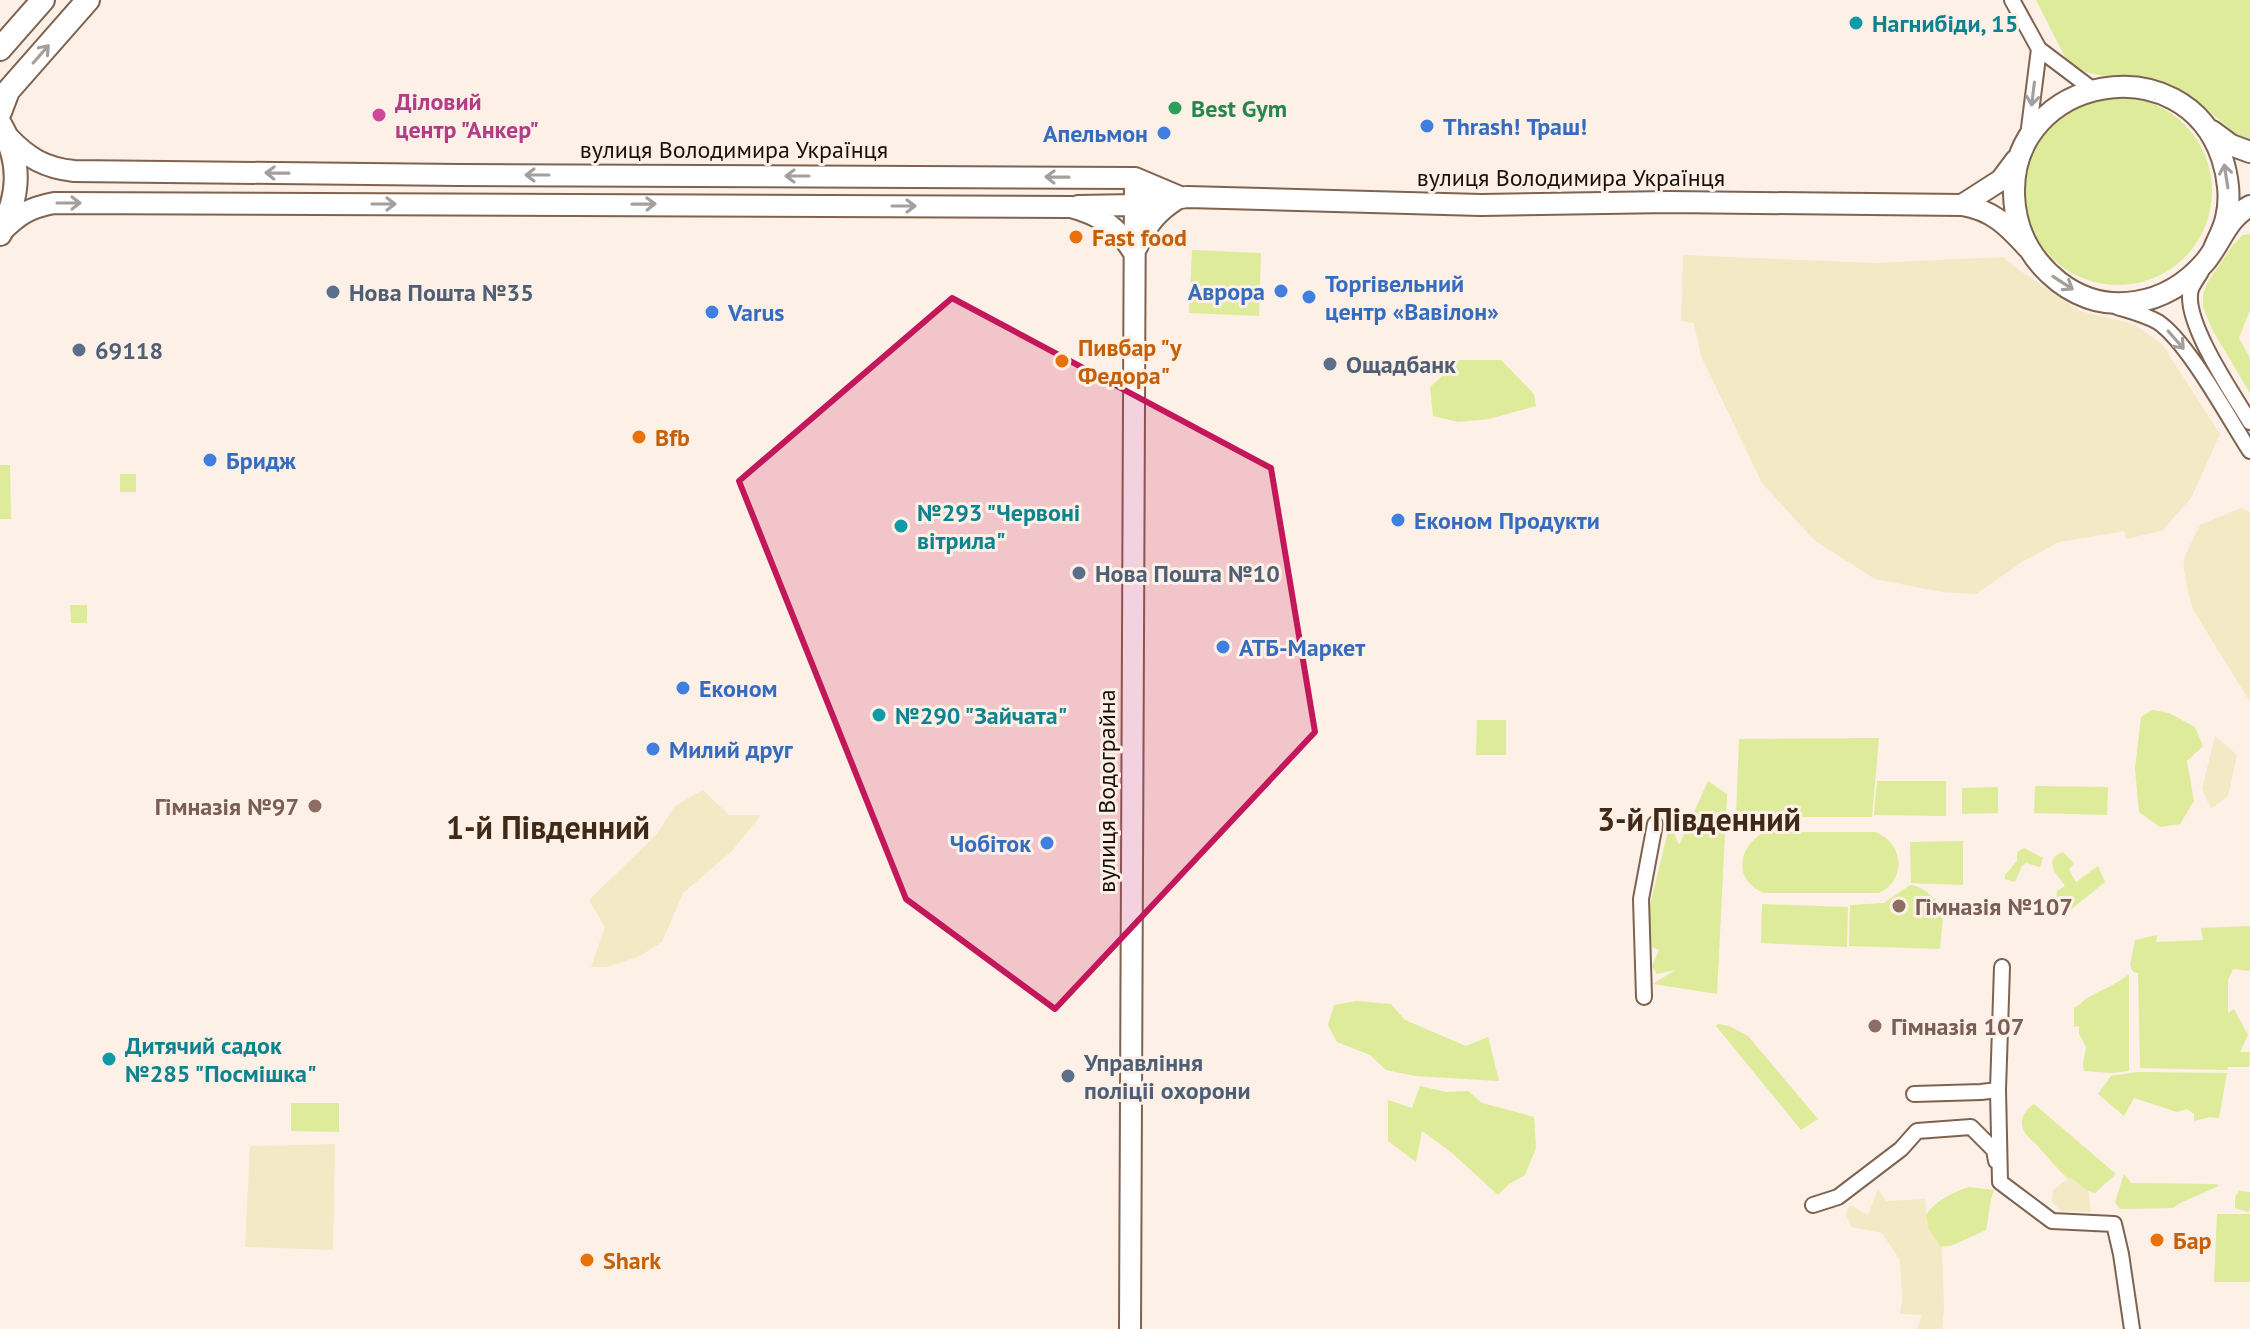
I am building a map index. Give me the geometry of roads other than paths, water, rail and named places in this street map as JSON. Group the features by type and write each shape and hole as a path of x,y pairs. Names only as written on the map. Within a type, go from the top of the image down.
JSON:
{"main road":[{"path":"0,49 43,0"},
{"path":"0,112 8,91 88,0"},
{"name":"вулиця Володимира Українця","path":"0,233 11,211 16,186 15,161 4,131"}],"street":[{"path":"2012,0 2039,49 2092,89"},
{"path":"2028,139 2039,49"},
{"name":"вулиця Володимира Українця","path":"1962,205 2001,180 2045,117 2067,100 2092,89 2120,85 2148,89 2174,99 2231,145 2250,152"},
{"name":"вулиця Володимира Українця","path":"2207,127 2219,147 2226,170 2229,198 2226,218 2213,251"},
{"name":"вулиця Володимира Українця","path":"4,131 35,162 74,171 1135,178 1180,197"},
{"name":"вулиця Володимира Українця","path":"2028,139 2018,161 2014,184 2017,219 2028,248"},
{"name":"вулиця Водограйна","path":"1130,1329 1135,178"},
{"path":"1134,253 1150,221 1180,197"},
{"name":"вулиця Володимира Українця","path":"0,233 17,216 34,206 54,203 1071,207 1135,205 1180,197 1481,205 1669,202 1962,205 1980,208 2002,221 2045,270 2063,285 2109,304 2134,303 2171,289 2189,278 2213,251 2229,224 2250,206"},
{"path":"1071,207 1106,221 1125,237 1134,253"},
{"path":"2213,251 2191,290 2190,308 2212,358 2250,422"},
{"path":"2109,304 2158,322 2170,333 2250,451"},
{"path":"1644,997 1641,899 1655,824"},
{"path":"2000,1182 1998,1090 2002,967"},
{"path":"1914,1094 1998,1090"},
{"path":"1813,1205 1838,1197 1901,1149 1917,1131 1971,1127 1994,1150 2000,1182 2052,1221 2114,1224 2132,1329"}],"place":[{"name":"Нагнибіди, 15","path":"1856,23"},
{"name":"Best Gym","path":"1175,108"},
{"name":"Діловий центр \"Анкер\"","path":"379,115"},
{"name":"Thrash! Траш!","path":"1427,126"},
{"name":"Апельмон","path":"1164,133"},
{"name":"Fast food","path":"1076,237"},
{"name":"Аврора","path":"1281,291"},
{"name":"Нова Пошта №35","path":"333,292"},
{"name":"Торгівельний центр «Вавілон»","path":"1309,297"},
{"name":"Varus","path":"712,312"},
{"name":"69118","path":"79,350"},
{"name":"Пивбар \"у Федора\"","path":"1062,361"},
{"name":"Ощадбанк","path":"1330,364"},
{"name":"Bfb","path":"639,437"},
{"name":"Бридж","path":"210,460"},
{"name":"Економ Продукти","path":"1398,520"},
{"name":"№293 \"Червоні вітрила\"","path":"901,526"},
{"name":"Нова Пошта №10","path":"1079,573"},
{"name":"АТБ-Маркет","path":"1223,647"},
{"name":"Економ","path":"683,688"},
{"name":"№290 \"Зайчата\"","path":"879,715"},
{"name":"Милий друг","path":"653,749"},
{"name":"Гімназія №97","path":"315,806"},
{"name":"Чобіток","path":"1047,843"},
{"name":"Гімназія №107","path":"1899,906"},
{"name":"Гімназія 107","path":"1875,1026"},
{"name":"Дитячий садок №285 \"Посмішка\"","path":"109,1059"},
{"name":"Управлiння полiцii охорони","path":"1068,1076"},
{"name":"Бар","path":"2157,1240"},
{"name":"Shark","path":"587,1260"}],"district":[{"name":"3-й Південний","path":"1699,819"},
{"name":"1-й Південний","path":"548,827"}]}
